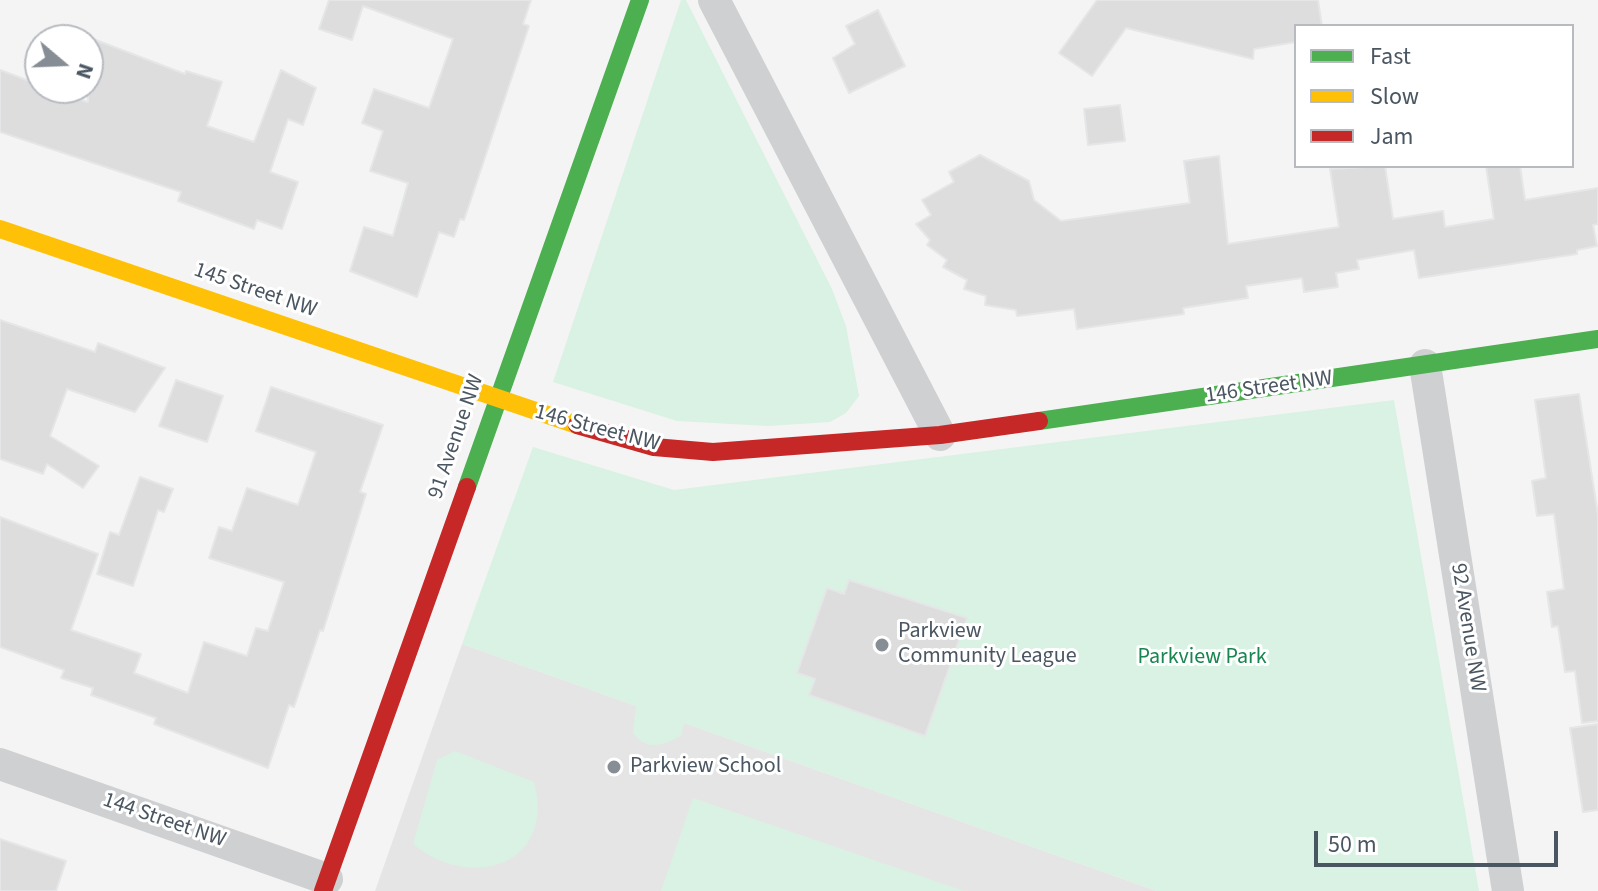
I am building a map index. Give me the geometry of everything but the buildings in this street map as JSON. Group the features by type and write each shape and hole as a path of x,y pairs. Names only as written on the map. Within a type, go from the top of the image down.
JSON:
{"street":[{"name":"91 Avenue NW","path":"325,885 495,399 640,0"},
{"path":"714,0 940,435"},
{"name":"145 Street NW","path":"0,229 495,399"},
{"name":"146 Street NW","path":"495,399 654,447 713,452 940,435 1598,339"},
{"name":"92 Avenue NW","path":"1425,365 1508,891"},
{"name":"144 Street NW","path":"0,764 325,885"}],"shaded area":[{"name":"Parkview School","path":"462,644 1157,891 375,891"}],"green space":[{"path":"681,0 686,0 832,289 846,326 859,396 846,413 830,422 768,426 677,421 553,382"},
{"name":"Parkview Park","path":"1394,400 1479,891 1157,891 684,723 681,736 656,745 644,743 633,733 636,706 462,644 533,447 674,490"},
{"path":"455,751 534,782 537,811 532,834 520,851 503,862 482,867 459,866 435,858 413,844 437,760"},
{"path":"693,798 964,891 661,891"}],"traffic: fast":[{"path":"467,487 640,0"},
{"path":"1039,421 1598,339"}],"traffic: slow":[{"path":"0,229 577,425"}],"traffic: jam":[{"path":"577,425 654,447 713,452 940,435 1039,421"},
{"path":"323,891 467,487"}],"place":[{"name":"Parkview Community League","path":"882,645"},
{"name":"Parkview School","path":"614,767"}]}
